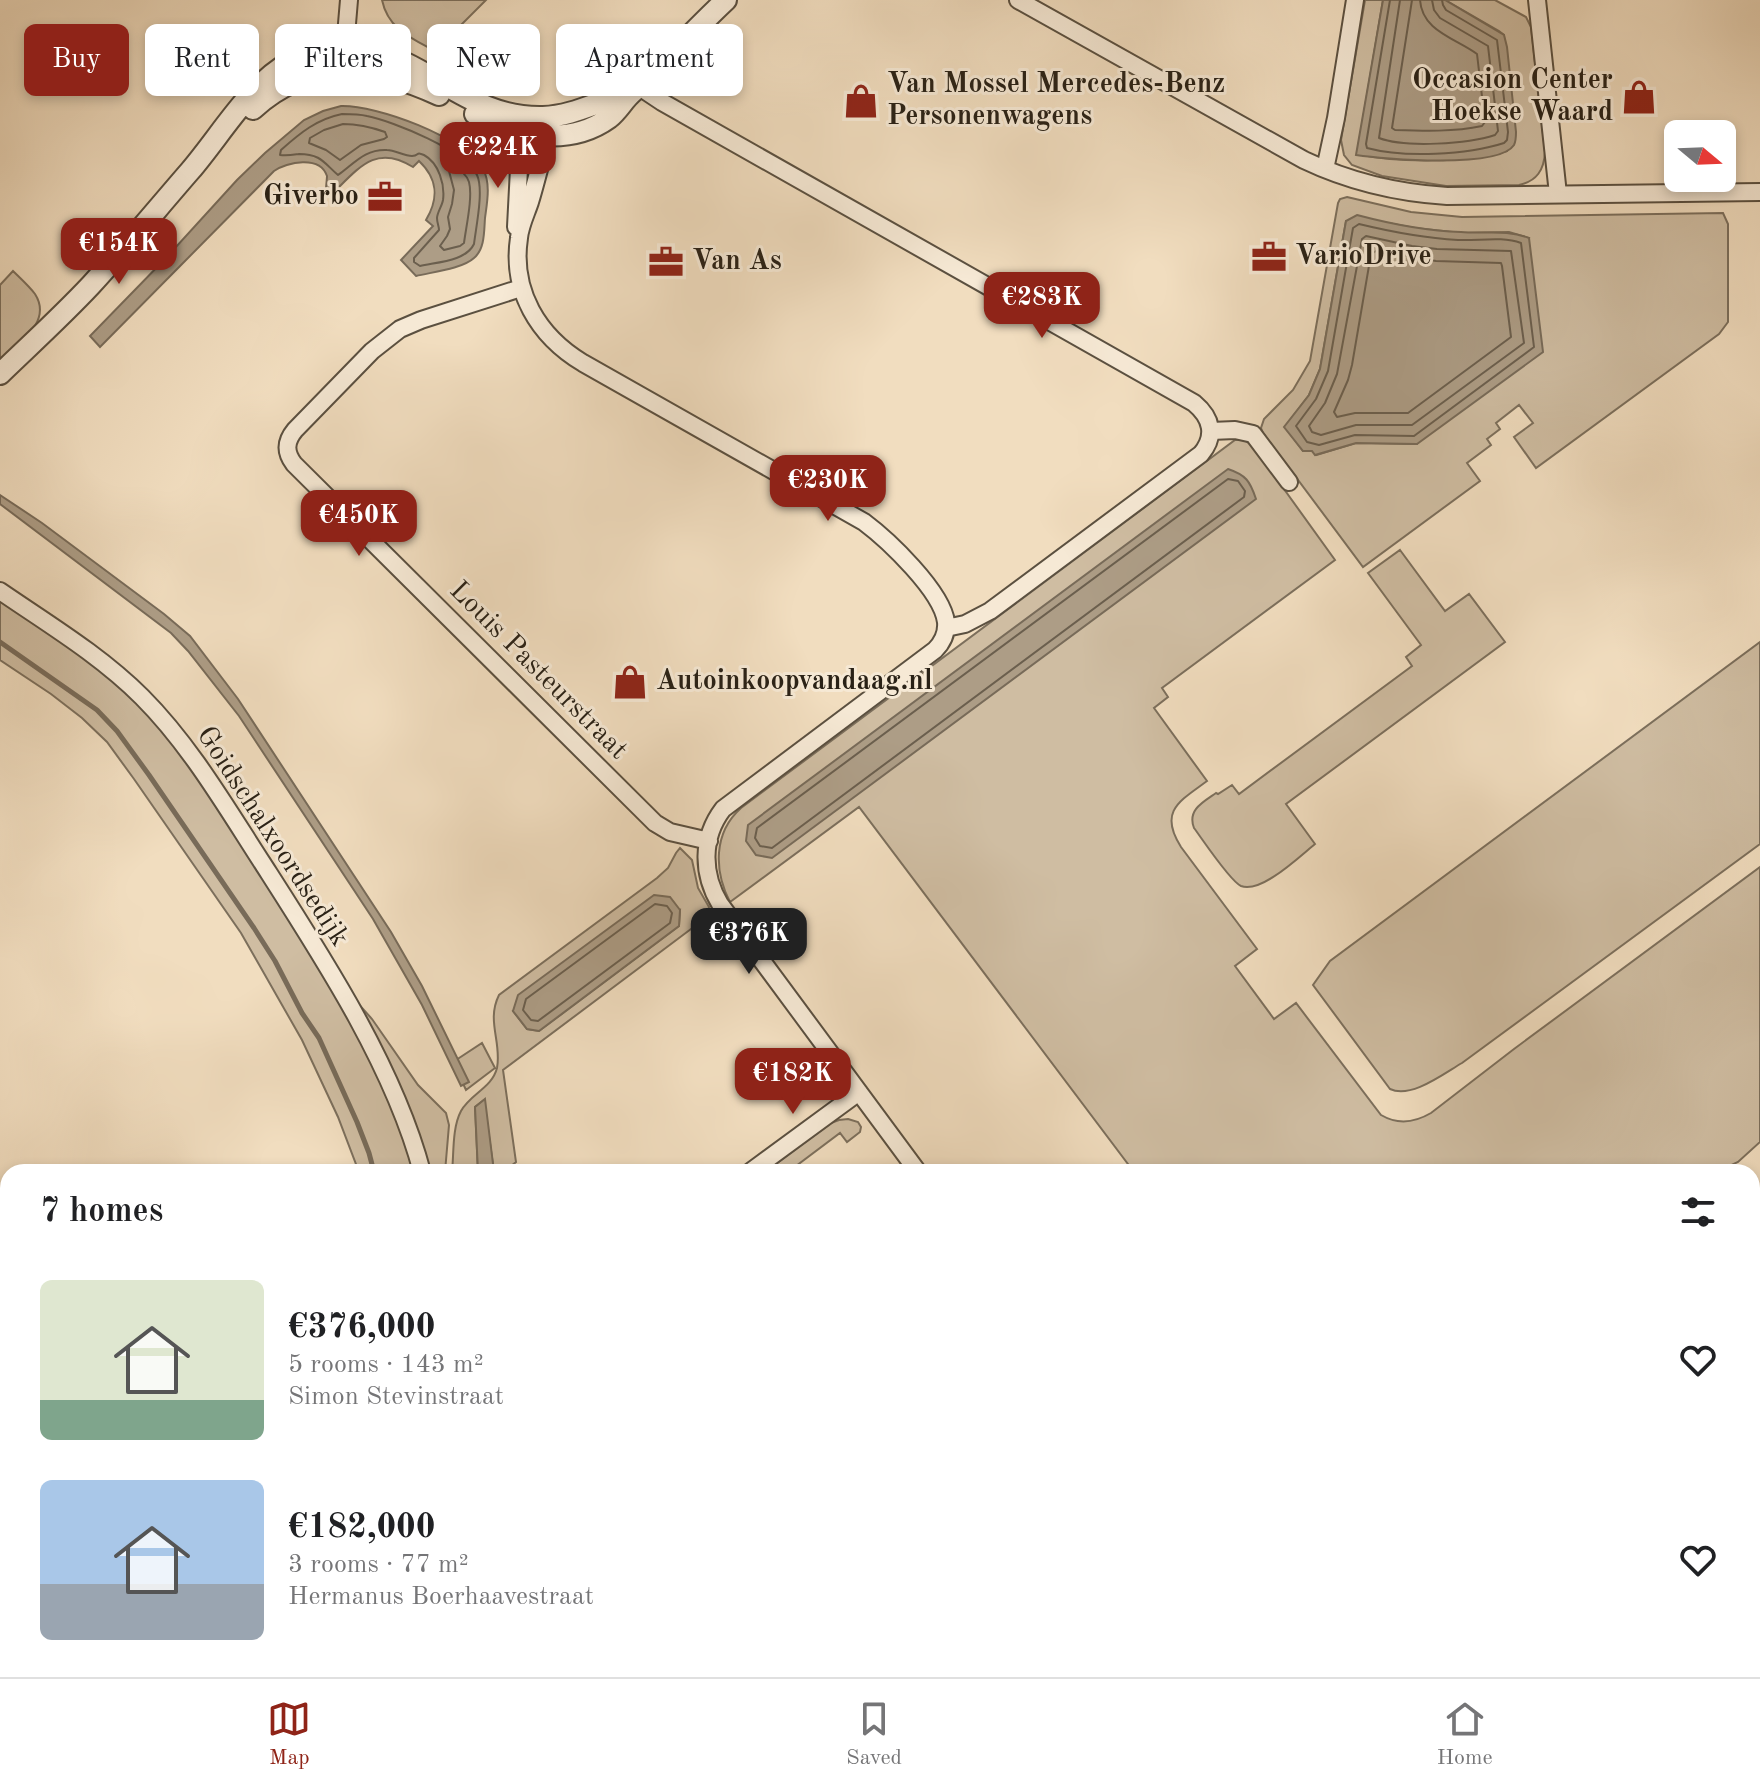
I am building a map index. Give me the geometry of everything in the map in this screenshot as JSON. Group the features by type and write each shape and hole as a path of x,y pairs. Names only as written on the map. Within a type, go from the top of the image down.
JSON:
{"street":[{"path":"347,24 349,0"},
{"path":"701,24 726,0"},
{"path":"1018,0 1292,154 1325,169 1370,183 1434,195 1469,197 1760,192"},
{"path":"1325,169 1355,0"},
{"path":"1537,0 1558,194"},
{"path":"411,67 477,103 501,112 527,116 567,114 616,96"},
{"path":"0,374 90,286 244,103 275,73"},
{"path":"411,84 510,130 546,135 576,132 600,123 616,112 629,96"},
{"path":"199,160 275,92"},
{"path":"653,96 1194,403 1206,414 1211,431 1205,450 990,611 965,624 946,628"},
{"path":"527,116 546,135"},
{"path":"510,130 520,149 515,224 519,236"},
{"path":"546,135 540,167 519,236 517,267 521,288 531,311 547,335 577,360 871,527 918,574 946,619 943,641 935,650 727,805 717,819 709,841 706,867 714,895 912,1164"},
{"name":"Louis Pasteurstraat","path":"521,288 421,320 389,336 295,430 288,442 288,455 305,476 650,819 666,830 709,841"},
{"path":"1211,431 1241,430 1253,434 1289,482"},
{"name":"Goidschalxoordsedijk","path":"0,591 95,657 128,684 154,710 190,755 278,888 356,1018 395,1097 420,1164"},
{"path":"761,1164 859,1092"}],"shaded area":[{"path":"382,0 486,0 462,24 427,24 427,47 411,38 411,24 394,24"},
{"path":"1365,0 1383,0 1357,154 1432,160 1472,158 1507,151 1504,35 1445,0 1495,0 1526,17 1531,27 1545,152 1543,164 1535,178 1519,185 1446,186 1382,176 1352,165 1344,155 1341,140"},
{"path":"1347,197 1411,212 1462,217 1723,213 1728,224 1728,322 1719,334 1536,468 1514,437 1533,423 1519,405 1496,423 1500,429 1487,439 1491,445 1467,463 1480,481 1363,567 1261,428 1264,419 1293,390 1310,361 1340,199","holes":["1346,221 1462,233 1509,232 1529,238 1417,444 1356,443 1316,455 1312,451 1303,451 1285,427 1309,395 1320,369"]},
{"path":"13,271 35,294 40,314 31,332 0,362 0,285"},
{"path":"1243,439 1253,446 1335,560 1162,688 1168,697 1154,708 1207,781 1175,808 1172,824 1181,847 1257,949 1235,966 1274,1019 1296,1003 1381,1115 1394,1120 1412,1121 1431,1113 1760,867 1760,1142 1738,1162 1128,1164 859,807 730,902 721,878 719,853 725,829 741,808 1235,440"},
{"path":"1400,550 1445,611 1469,594 1505,642 1286,804 1315,844 1269,879 1249,887 1241,886 1224,869 1194,828 1194,811 1216,793 1232,785 1239,794 1412,666 1406,657 1421,645 1368,573"},
{"path":"0,599 118,684 167,736 222,813 348,1018 394,1109 412,1164 356,1164 302,1040 241,933 134,779 107,742 82,718 0,660"},
{"path":"1760,642 1760,844 1462,1063 1417,1088 1407,1091 1390,1089 1313,985 1330,961"},
{"path":"680,848 692,860 698,888 709,907 707,917 503,1070 516,1162 493,1164 484,1100 475,1107 478,1164 453,1164 455,1133 461,1111 491,1081 497,1068 494,1014 499,995 668,868","holes":["680,910 679,926 539,1031 527,1029 513,1011"]},
{"path":"354,999 372,1019 418,1085 446,1113 449,1125 446,1164 426,1164"},
{"path":"482,1043 495,1068 466,1090 453,1062"},
{"path":"839,1120 858,1122 860,1132 847,1142 840,1133 799,1164 776,1164 831,1123"}],"water":[{"path":"1383,0 1445,0 1504,35 1516,132 1514,145 1504,152 1465,160 1356,155"},
{"path":"341,106 376,111 418,125 473,157 483,169 488,193 483,240 474,258 455,267 416,276 401,260 433,226 426,220 435,196 433,182 419,161 413,167 390,158 371,161 354,173 333,196 326,189 327,176 323,169 311,163 295,163 274,171 100,347 90,336 237,180 304,120"},
{"path":"1357,215 1422,229 1504,233 1529,238 1543,352 1417,444 1356,443 1315,455 1312,451 1303,451 1284,427 1309,395 1320,369 1346,221"},
{"path":"1228,469 1246,480 1256,499 772,858 756,855 746,841 748,825"},
{"path":"0,495 42,523 190,636 238,699 391,932 422,986 469,1082 461,1086 422,1005 373,919 239,716 188,651 171,633 0,504"},
{"path":"654,895 670,897 680,910 679,926 539,1031 527,1029 513,1011 518,995"},
{"path":"485,1099 493,1164 478,1164 475,1107"}],"waterway":[{"path":"0,642 97,710 117,731 149,775 275,961 319,1038 357,1122 372,1164"}],"place":[{"name":"Occasion Center Hoekse Waard","path":"1639,97"},
{"name":"Van Mossel Mercedes-Benz Personenwagens","path":"861,101"},
{"name":"Giverbo","path":"385,197"},
{"name":"VarioDrive","path":"1269,257"},
{"name":"Van As","path":"666,262"},
{"name":"Autoinkoopvandaag.nl","path":"630,682"}]}
